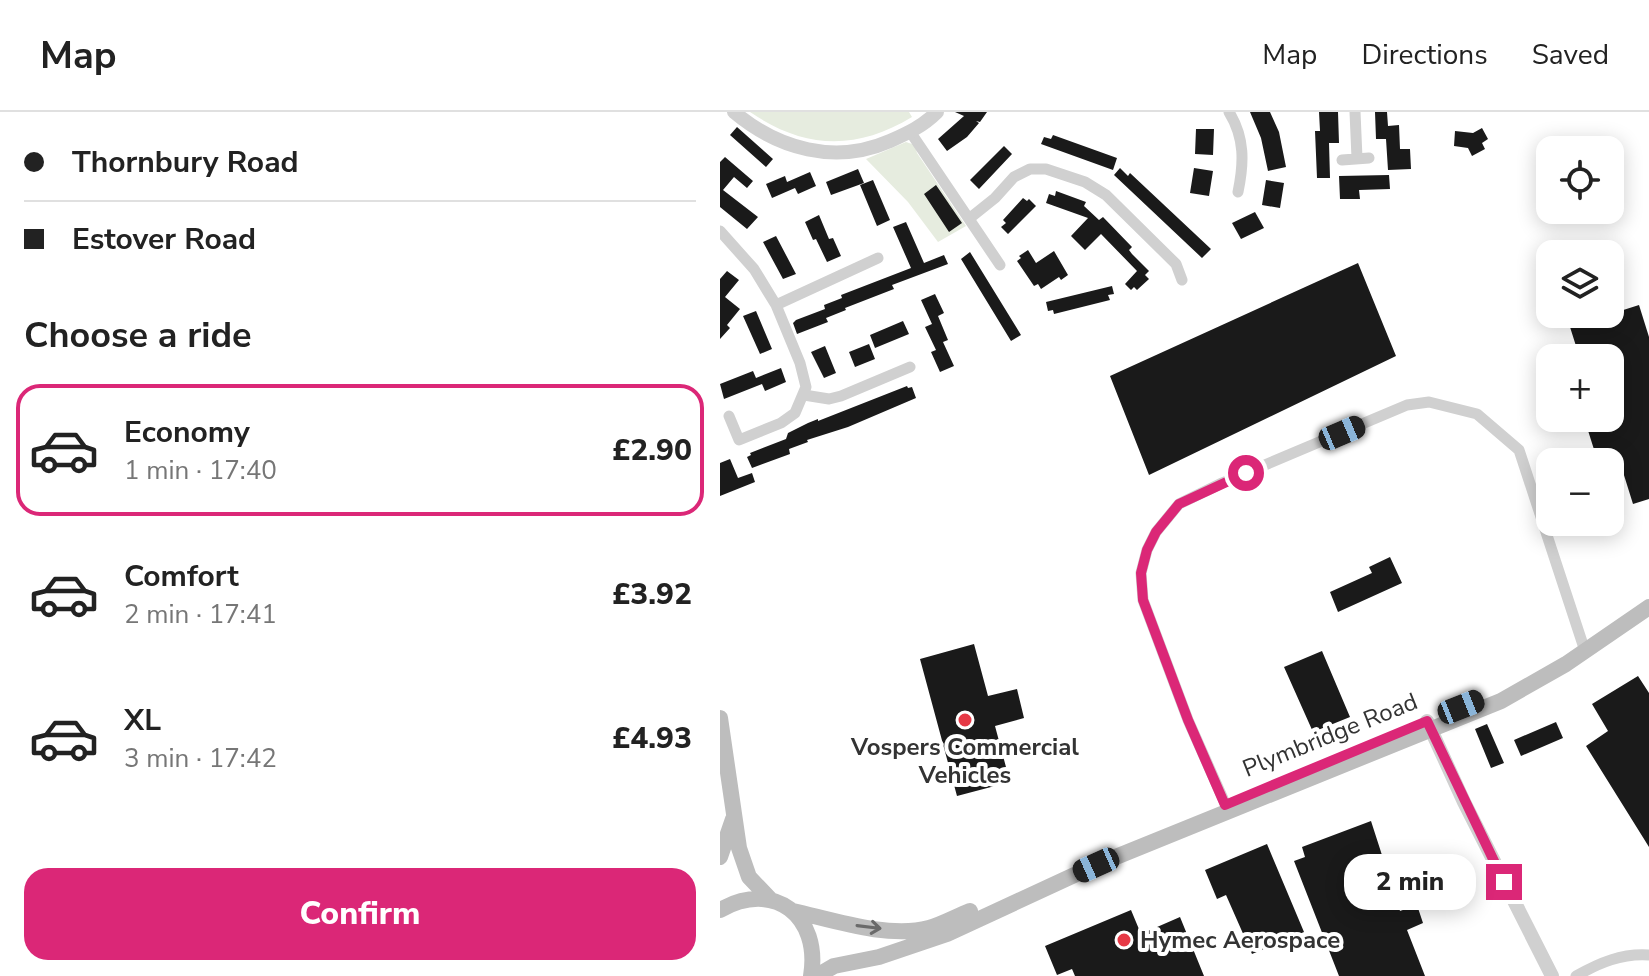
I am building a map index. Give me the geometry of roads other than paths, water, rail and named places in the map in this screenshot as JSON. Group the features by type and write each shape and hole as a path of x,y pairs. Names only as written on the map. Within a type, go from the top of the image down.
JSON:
{"main road":[{"name":"Plymbridge Road","path":"770,899 793,911 861,926 900,931 928,928 1429,726 1501,701 1566,664 1649,607"},
{"path":"720,718 739,848 749,877 770,899"},
{"name":"Plymbridge Road","path":"814,976 834,966 879,957 947,934 1226,808"},
{"path":"720,857 735,810"},
{"path":"720,910 752,897 770,899"},
{"path":"793,911 811,941 814,976"}],"street":[{"path":"734,112 771,138 801,149 839,153 858,151 911,133 937,112"},
{"path":"1229,112 1243,150 1238,192"},
{"path":"1342,160 1363,158 1355,112"},
{"path":"911,133 1000,265"},
{"path":"970,218 995,198 1014,177 1030,169 1046,169 1085,182 1106,195 1176,264 1182,280"},
{"path":"720,231 754,269 776,305 804,374 806,387 795,413 781,423 739,440 729,416"},
{"path":"720,251 730,240"},
{"path":"776,305 878,258"},
{"path":"804,395 829,399 841,396 910,367"},
{"path":"1226,808 1188,720 1143,600 1141,573 1147,550 1168,515 1179,504 1222,483 1407,405 1429,402 1477,414 1519,450 1585,651"},
{"path":"1429,726 1552,976"},
{"path":"1576,976 1615,958 1633,954 1649,955"}],"place":[{"name":"Vospers Commercial Vehicles","path":"965,720"},
{"name":"Hymec Aerospace","path":"1124,940"}]}
